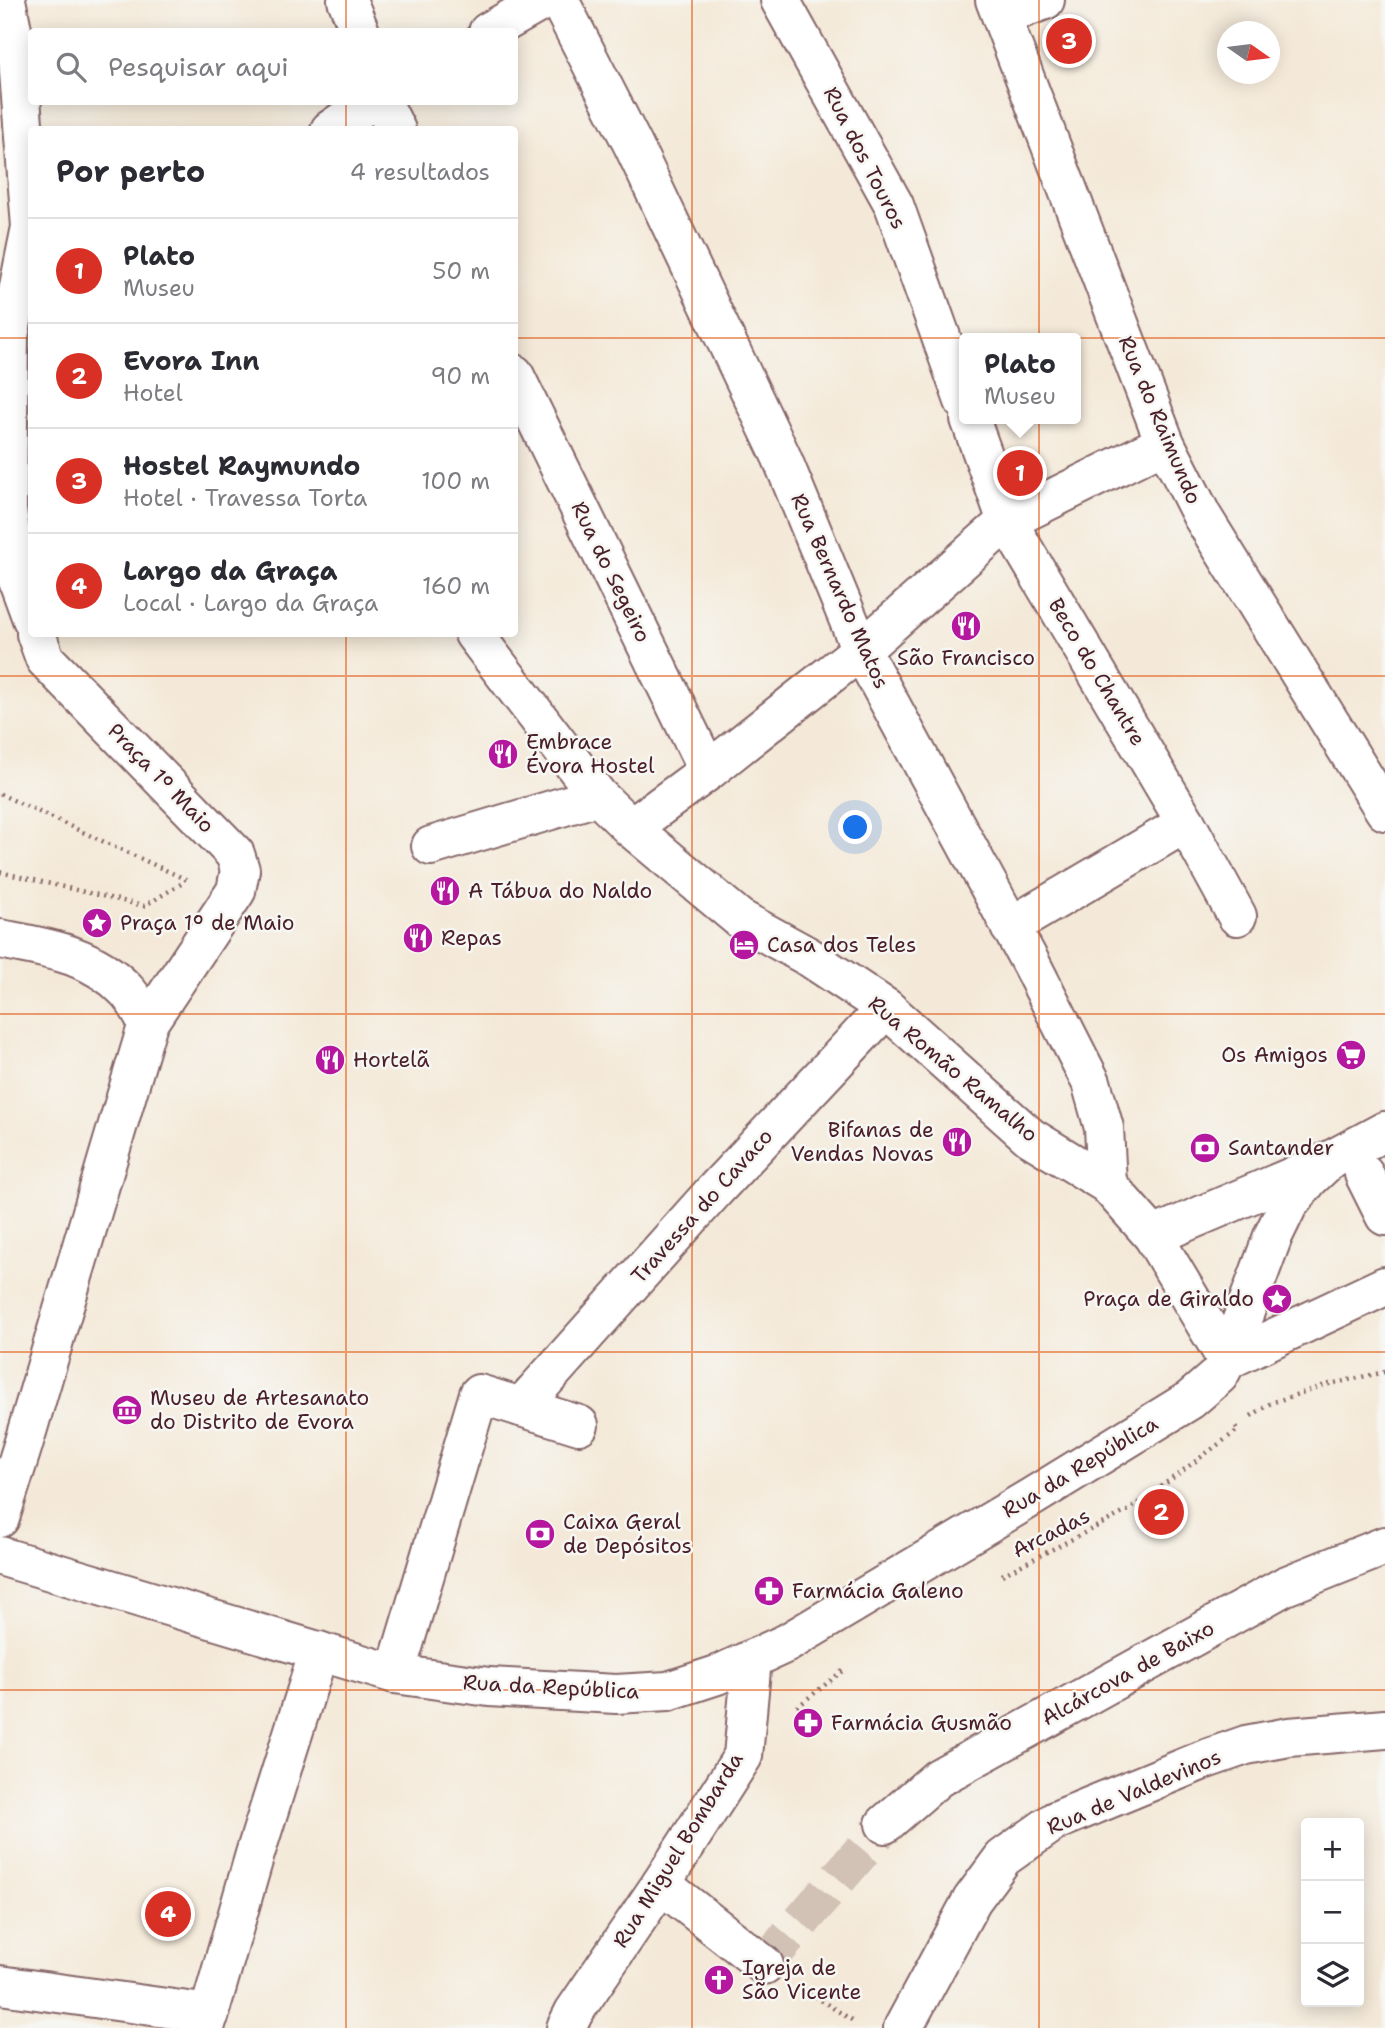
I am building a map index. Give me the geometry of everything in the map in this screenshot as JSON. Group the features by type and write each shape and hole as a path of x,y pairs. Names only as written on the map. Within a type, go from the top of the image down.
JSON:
{"street":[{"path":"6,0 18,59 28,188"},
{"path":"347,0 358,28"},
{"name":"Rua dos Touros","path":"780,0 894,205 959,387"},
{"path":"998,8 1045,0"},
{"path":"495,28 539,2"},
{"name":"Rua Bernardo Matos","path":"539,2 633,145 781,456 861,650 1031,964 1091,1082 1104,1128 1107,1184"},
{"name":"Rua do Raimundo","path":"998,8 1165,443 1202,516 1385,811"},
{"path":"336,126 366,105"},
{"path":"384,105 394,126"},
{"path":"28,239 4,335 7,510 17,578 28,609"},
{"name":"Rua do Segeiro","path":"518,382 708,771"},
{"path":"972,424 1007,521"},
{"path":"631,828 861,650 1007,521 1165,443"},
{"name":"Beco do Chantre","path":"1007,521 1186,823 1237,916"},
{"name":"Praça 1º Maio","path":"37,637 45,659 235,854 240,870 236,891 148,1023"},
{"name":"Rua Romão Ramalho","path":"476,637 598,796 631,828 740,919 809,957 886,1008 1030,1137 1107,1184 1153,1236"},
{"path":"431,846 598,796"},
{"path":"1010,927 1186,823"},
{"path":"0,939 81,958 108,973 128,992 148,1023 0,1518"},
{"name":"Travessa do Cavaco","path":"521,1407 715,1190 886,1008"},
{"path":"1216,1374 1153,1236 1327,1162 1385,1131"},
{"path":"1216,1374 1288,1205 1327,1162"},
{"path":"1364,1174 1385,1216"},
{"path":"1216,1374 1385,1286"},
{"name":"Rua da República","path":"0,1556 395,1674 489,1687 616,1694 668,1691 717,1675 787,1643 1190,1400 1216,1374"},
{"path":"395,1674 479,1394 579,1425"},
{"name":"Alcárcova de Baixo","path":"885,1824 938,1778 1033,1725 1285,1586 1385,1546"},
{"path":"0,1985 207,2021 255,1854 319,1651"},
{"name":"Rua Miguel Bombarda","path":"566,2028 743,1756 751,1659"},
{"name":"Rua de Valdevinos","path":"904,2028 972,1900 1003,1858 1055,1821 1246,1745 1289,1737 1385,1729"},
{"path":"661,1884 764,1965"}],"path":[{"path":"0,794 188,880 144,906 0,872"},
{"name":"Arcadas","path":"995,1579 1129,1510 1238,1430 1235,1425 1271,1402 1325,1385 1385,1372"},
{"path":"743,1756 803,1701 846,1668"},
{"path":"764,1965 864,2028"}],"tunnel":[{"path":"764,1965 885,1824"}],"place":[{"name":"Hostel Raymundo","path":"1069,41"},
{"name":"Plato","path":"1020,473"},
{"name":"São Francisco","path":"966,626"},
{"name":"Embrace Évora Hostel","path":"503,754"},
{"name":"A Tábua do Naldo","path":"445,891"},
{"name":"Praça 1º de Maio","path":"97,923"},
{"name":"Repas","path":"418,938"},
{"name":"Casa dos Teles","path":"744,945"},
{"name":"Os Amigos","path":"1351,1055"},
{"name":"Hortelã","path":"330,1060"},
{"name":"Bifanas de Vendas Novas","path":"957,1142"},
{"name":"Santander","path":"1205,1148"},
{"name":"Praça de Giraldo","path":"1277,1299"},
{"name":"Museu de Artesanato do Distrito de Evora","path":"127,1410"},
{"name":"Evora Inn","path":"1161,1512"},
{"name":"Caixa Geral de Depósitos","path":"540,1534"},
{"name":"Farmácia Galeno","path":"769,1591"},
{"name":"Farmácia Gusmão","path":"808,1723"},
{"name":"Largo da Graça","path":"168,1914"},
{"name":"Igreja de São Vicente","path":"719,1980"}]}
